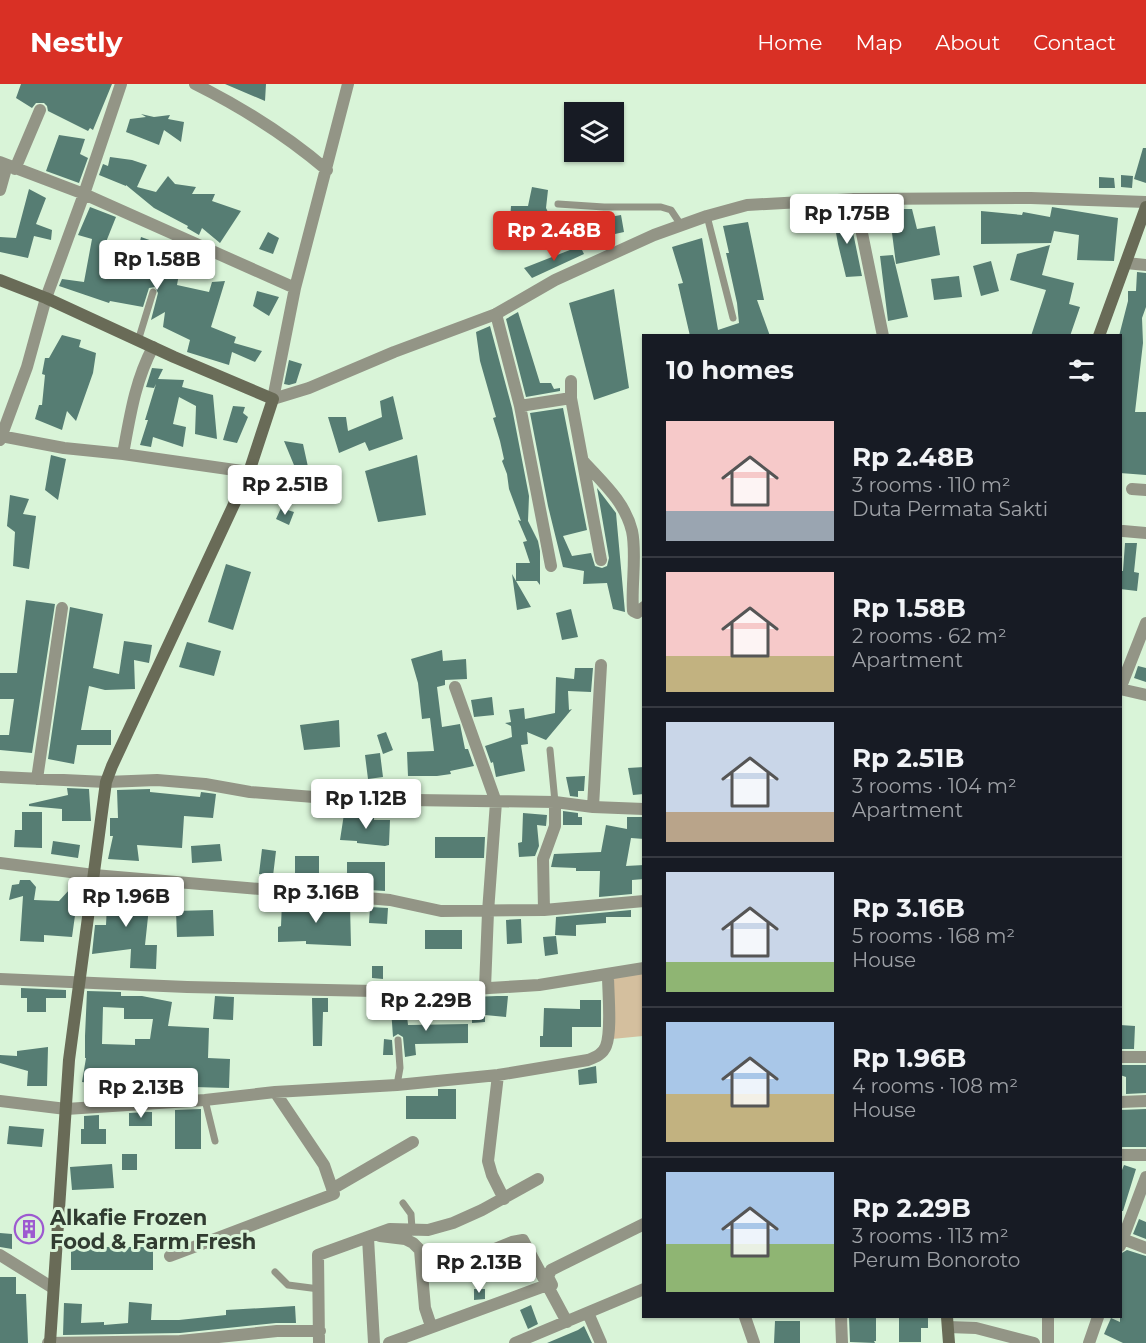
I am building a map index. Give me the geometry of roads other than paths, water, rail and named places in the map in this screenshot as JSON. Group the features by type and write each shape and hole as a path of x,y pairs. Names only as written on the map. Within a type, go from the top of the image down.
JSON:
{"main road":[{"path":"1100,334 1146,207"},
{"path":"0,280 46,298 138,341 273,399 249,472 106,782 69,1060 50,1340"},
{"path":"948,1322 949,1343"}],"street":[{"path":"121,84 46,298 27,367 0,438 249,472"},
{"path":"195,84 274,128 327,170"},
{"path":"348,84 295,288 273,399 309,388 394,352 496,314 555,280 681,225 747,205 770,202 1031,198 1146,202"},
{"path":"0,190 7,165 40,110"},
{"path":"7,165 84,194 295,288"},
{"path":"855,200 883,334"},
{"path":"1126,262 1146,265"},
{"path":"496,314 520,406 551,566"},
{"path":"123,454 133,396 153,347"},
{"path":"571,381 572,398 601,560"},
{"path":"520,406 572,398"},
{"path":"583,461 612,493 627,517 632,532 633,611 637,613 642,608"},
{"path":"1132,489 1146,490"},
{"path":"1123,531 1146,533"},
{"path":"37,779 62,608"},
{"path":"1122,684 1146,623"},
{"path":"593,807 601,664"},
{"path":"455,687 496,802 485,988"},
{"path":"1122,689 1146,695"},
{"path":"0,777 106,782 169,781 310,798 555,802 593,807 642,809"},
{"path":"544,910 543,859 555,826 555,802"},
{"path":"0,863 94,875 390,900 441,911 544,910 642,902"},
{"path":"0,979 423,992 539,985 642,968"},
{"path":"0,1101 66,1108 206,1100 275,1092 498,1076 588,1060 597,1056 606,1046 608,975"},
{"path":"1122,1057 1146,1057"},
{"path":"498,1076 490,1170 504,1199"},
{"path":"170,1257 334,1194 324,1165 275,1092"},
{"path":"1122,1102 1146,1101"},
{"path":"332,1189 413,1142"},
{"path":"1122,1155 1146,1155"},
{"path":"1122,1238 1146,1177"},
{"path":"50,1340 180,1341 277,1331 320,1337 318,1255 390,1229 435,1229 473,1215 538,1179"},
{"path":"568,1321 548,1277 549,1273 642,1225"},
{"path":"370,1237 391,1236 413,1243 420,1250 425,1308 431,1326"},
{"path":"370,1237 374,1343"},
{"path":"423,1278 512,1242 523,1240 568,1321"},
{"path":"1122,1241 1146,1248"},
{"path":"0,1255 53,1291"},
{"path":"389,1343 547,1285"},
{"path":"515,1343 642,1290"},
{"path":"588,1313 601,1343"},
{"path":"745,1318 754,1343"},
{"path":"841,1318 842,1343"},
{"path":"1048,1318 1048,1343"},
{"path":"1089,1343 1098,1318"},
{"path":"948,1322 1034,1343"}],"lane":[{"path":"558,204 661,207 671,210 681,225"},
{"path":"707,216 733,318"},
{"path":"138,341 153,292"},
{"path":"550,750 555,802"},
{"path":"397,1085 400,1076 398,1040"},
{"path":"206,1100 215,1141"},
{"path":"403,1203 411,1214 412,1229"},
{"path":"275,1272 288,1285 319,1289"}],"place":[{"name":"Alkafie Frozen Food & Farm Fresh","path":"29,1229"}]}
